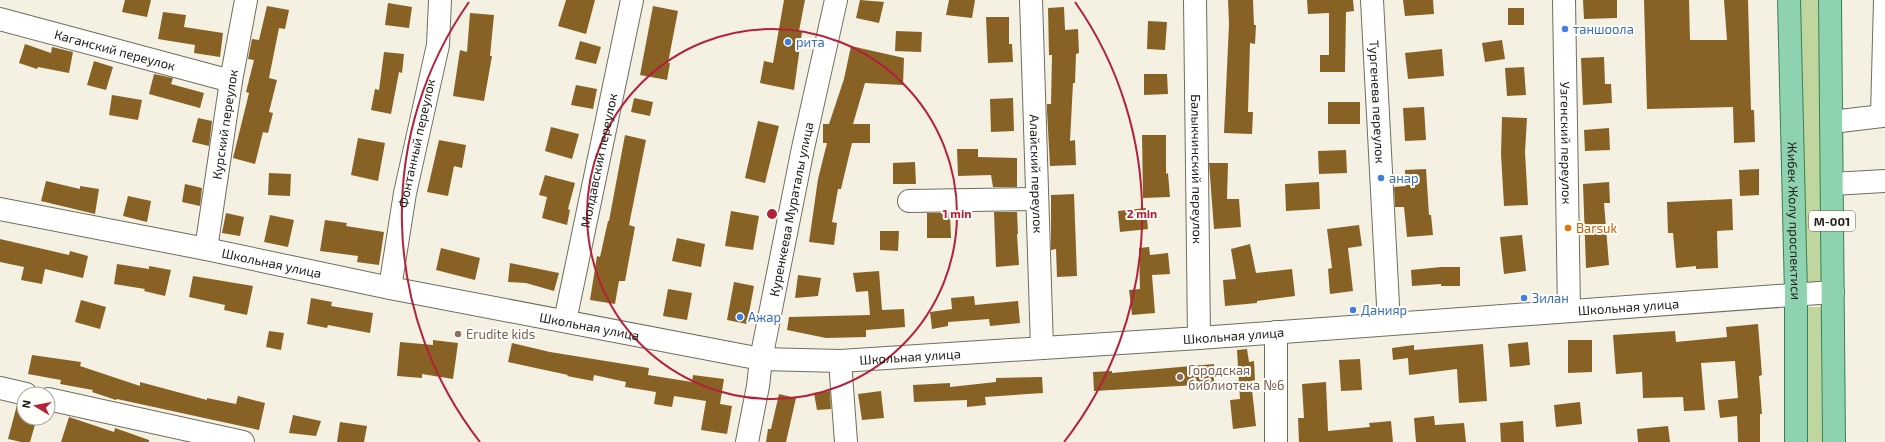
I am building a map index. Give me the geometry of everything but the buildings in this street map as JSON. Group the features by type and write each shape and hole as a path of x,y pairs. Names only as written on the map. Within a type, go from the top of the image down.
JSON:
{"main road":[{"name":"Жибек Жолу проспектиси","path":"1789,0 1796,294 1796,442"},
{"name":"М-001","path":"1830,0 1834,442"}],"street":[{"name":"Курский переулок","path":"206,248 231,81 246,0"},
{"name":"Фонтанный переулок","path":"390,288 405,193 438,45 440,0"},
{"name":"Молдавский переулок","path":"565,321 632,0"},
{"name":"Куренкеева Мураталы улица","path":"747,442 758,386 761,359 803,148 836,0"},
{"name":"Алайский переулок","path":"1031,0 1042,348"},
{"name":"Балыкчинский переулок","path":"1195,0 1199,338"},
{"name":"Тургенева переулок","path":"1372,0 1389,324"},
{"name":"Узгенский переулок","path":"1564,0 1569,311"},
{"path":"1832,122 1882,116 1884,0"},
{"name":"Каганский переулок","path":"0,19 231,81"},
{"path":"1832,184 1885,181"},
{"path":"909,201 1037,199"},
{"name":"Школьная улица","path":"0,209 206,248 390,288 761,359 840,361 1199,338 1833,292"},
{"path":"1276,332 1276,442"},
{"path":"840,361 846,442"},
{"path":"0,388 16,392"},
{"path":"56,401 243,442"}],"green space":[{"path":"1799,0 1818,0 1823,283 1805,283"},
{"path":"1805,307 1821,307 1822,442 1805,442"}],"place":[{"name":"таншоола","path":"1565,29"},
{"name":"рита","path":"788,42"},
{"name":"анар","path":"1381,178"},
{"name":"Barsuk","path":"1568,228"},
{"name":"Зилан","path":"1524,298"},
{"name":"Данияр","path":"1353,310"},
{"name":"Ажар","path":"740,317"},
{"name":"Erudite kids","path":"458,334"},
{"name":"Городская библиотека №6","path":"1180,377"}]}
